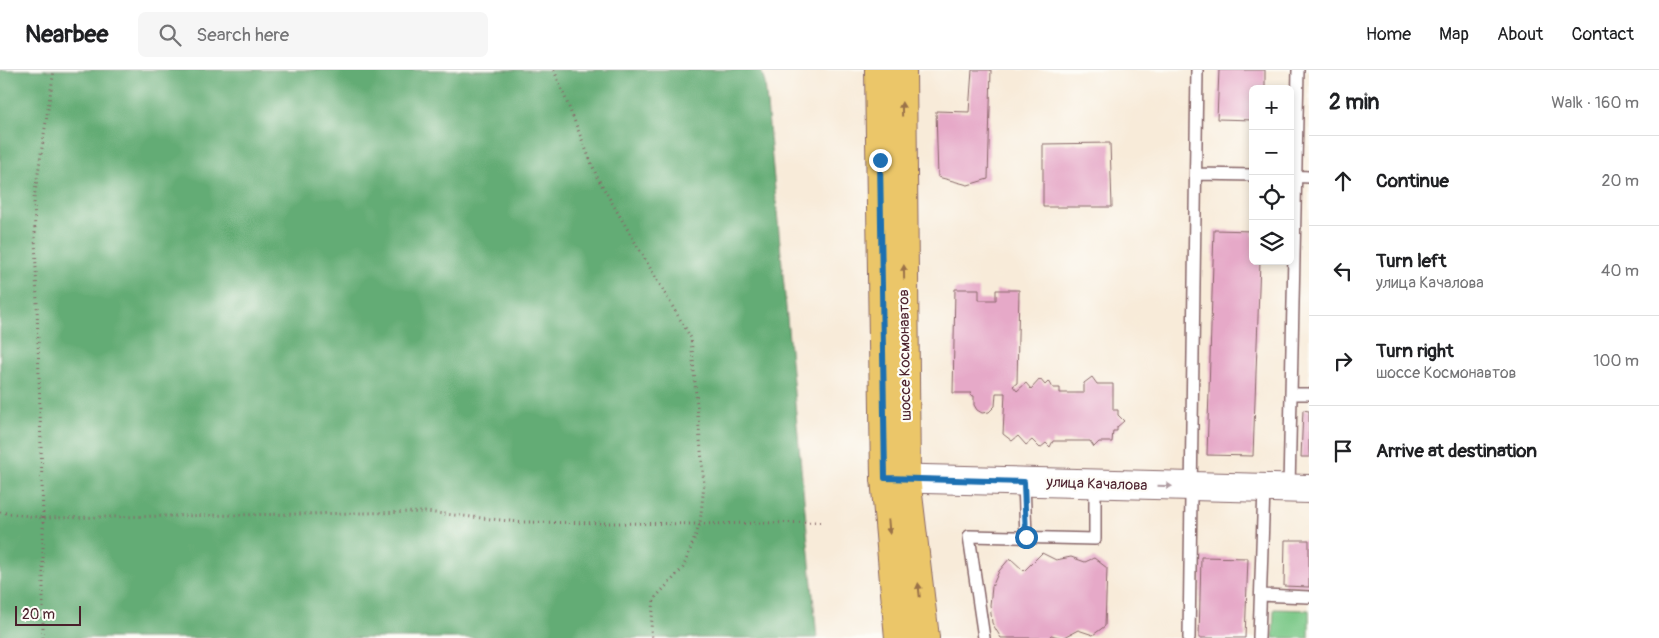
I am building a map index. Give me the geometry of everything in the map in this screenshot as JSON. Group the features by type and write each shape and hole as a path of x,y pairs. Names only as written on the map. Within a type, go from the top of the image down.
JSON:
{"main road":[{"name":"шоссе Космонавтов","path":"879,70 896,478 899,638"},
{"name":"шоссе Космонавтов","path":"902,70 896,478 924,638"}],"street":[{"name":"улица Качалова","path":"896,478 1288,488"}],"lane":[{"path":"1188,638 1192,486 1197,70"},
{"path":"1293,175 1298,70"},
{"path":"1196,174 1249,175"},
{"path":"1294,176 1309,176"},
{"path":"1259,638 1261,595 1288,488 1293,220"},
{"path":"1291,394 1309,394"},
{"path":"1024,482 1026,537"},
{"path":"984,638 969,536 1095,539 1095,484"},
{"path":"1261,595 1309,597"}],"path":[{"path":"43,638 43,518 34,199 54,70"},
{"path":"554,70 596,177 691,338 704,484 700,524 683,568 654,600 652,638"},
{"path":"0,512 43,518 426,512 519,522 700,524 820,522"}],"green space":[{"path":"0,70 761,70 765,83 817,638 0,638"},
{"path":"1274,609 1309,610 1309,638 1273,638"}],"building":[{"path":"972,70 991,70 988,179 968,185 938,177 936,111 969,112"},
{"path":"1219,70 1265,70 1265,85 1249,85 1249,120 1217,119"},
{"path":"1110,143 1112,207 1043,207 1043,144"},
{"path":"1214,230 1249,231 1249,265 1260,265 1253,456 1207,455"},
{"path":"955,289 979,289 979,300 996,300 996,290 1019,290 1017,383 1013,386 1017,391 1026,383 1031,389 1040,379 1045,385 1049,381 1053,388 1060,388 1060,393 1084,393 1084,383 1092,377 1097,384 1113,384 1113,410 1118,410 1118,415 1124,421 1117,427 1117,431 1113,431 1112,442 1099,442 1094,447 1090,441 1053,441 1050,447 1046,443 1040,448 1032,440 1026,445 1018,436 1012,441 1003,434 1005,393 996,393 995,406 989,412 982,413 974,405 974,396 970,395 971,393 953,393"},
{"path":"1303,410 1309,411 1309,457 1301,457"},
{"path":"1285,540 1309,540 1309,587 1284,586"},
{"path":"1042,553 1056,560 1071,557 1085,562 1094,558 1107,568 1105,626 1093,635 1078,630 1063,638 1051,635 1049,638 1001,638 992,623 990,605 992,587 999,571 1010,558 1024,571"},
{"path":"1201,557 1248,558 1245,638 1199,638"}],"route":[{"path":"880,160 885,478 1024,482 1026,537"}]}
